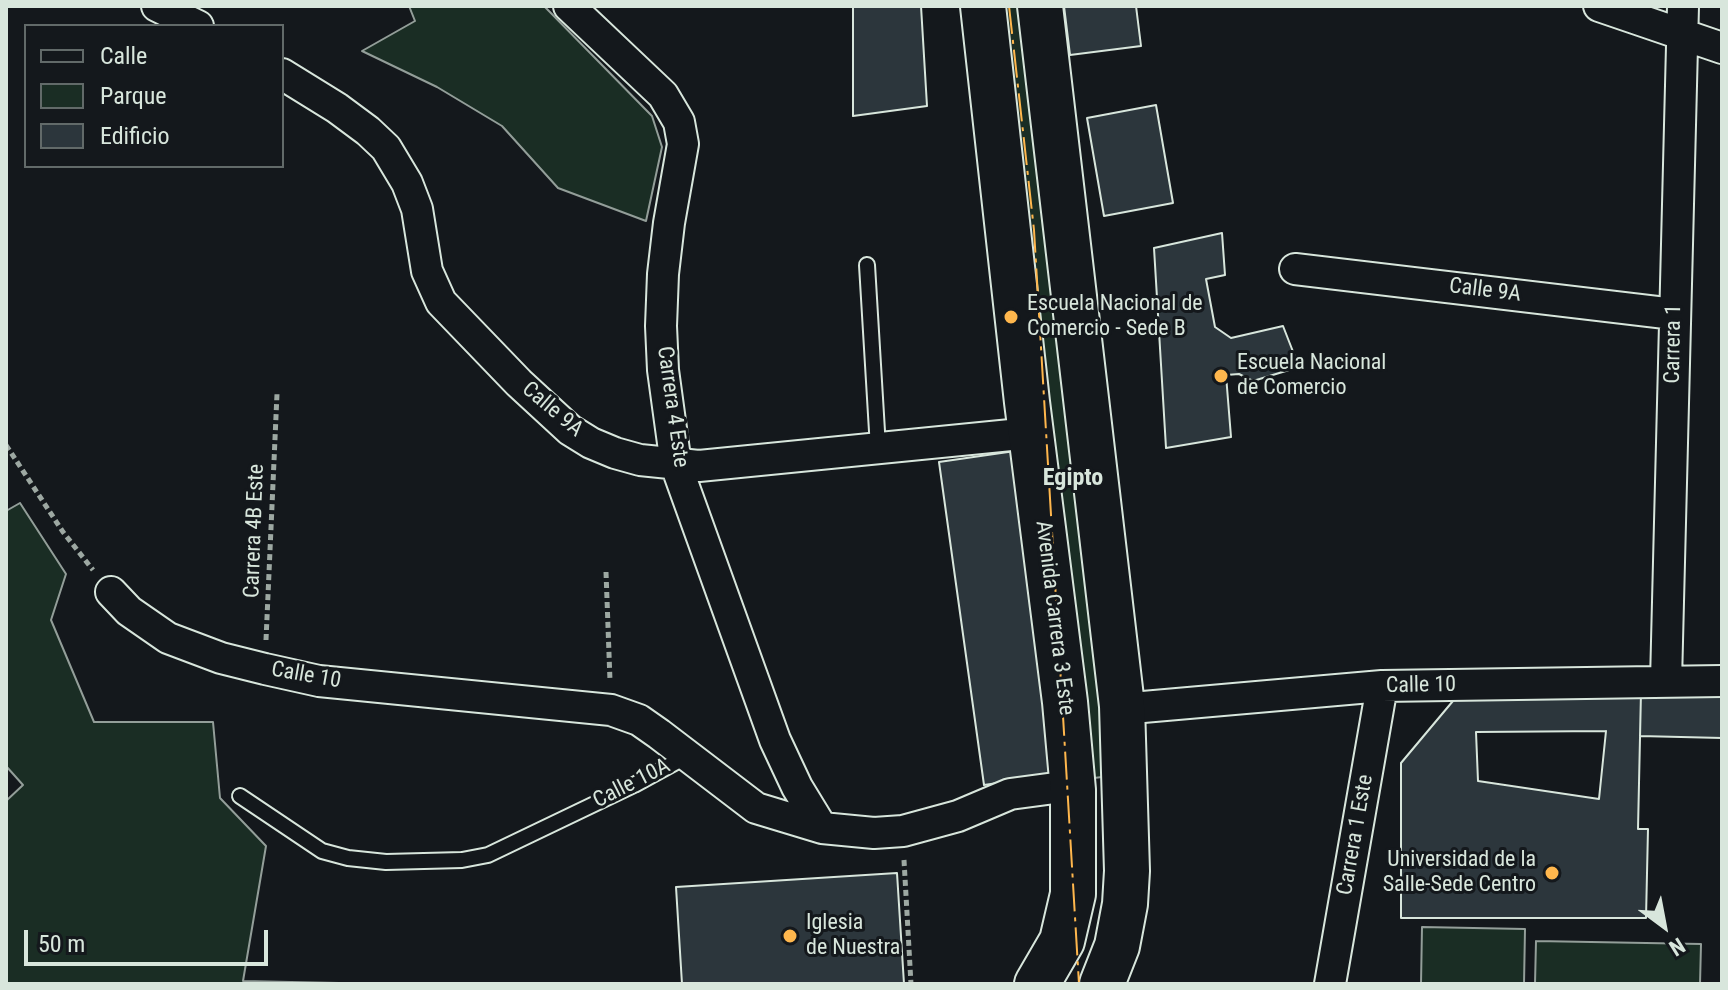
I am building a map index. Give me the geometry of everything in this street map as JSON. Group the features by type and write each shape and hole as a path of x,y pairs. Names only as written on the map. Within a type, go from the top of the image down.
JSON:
{"main road":[{"name":"Avenida Carrera 3 Este","path":"983,6 1073,790 1073,894 1062,941 1037,984"},
{"path":"1040,6 1122,706 1127,871 1125,904 1117,946 1102,984"}],"street":[{"path":"157,6 194,24"},
{"name":"Carrera 4 Este","path":"569,6 663,95 679,122 683,144 666,249 661,326 663,370 676,465 775,740 797,787 822,828"},
{"path":"1599,6 1682,20 1722,48"},
{"name":"Carrera 1","path":"1666,681 1682,20"},
{"name":"Calle 9A","path":"284,75 337,108 386,148 407,183 417,209 432,287 452,315 494,358 570,430 591,443 640,460 699,466 1031,433"},
{"name":"Calle 9A","path":"1295,269 1674,314"},
{"name":"Calle 10","path":"111,592 129,611 168,638 221,658 319,681 611,710 639,720 687,756"},
{"name":"Calle 10","path":"1122,706 1143,707 1382,686 1722,681"},
{"name":"Carrera 1 Este","path":"1330,984 1382,686"},
{"name":"Calle 10A","path":"687,756 756,808 822,828 874,833 903,831 944,820 1010,794 1055,788 1073,790"}],"lane":[{"path":"867,265 878,448"},
{"name":"Calle 10A","path":"240,796 322,851 348,858 386,862 462,860 488,855 687,756"}],"path":[{"name":"Carrera 4B Este","path":"265,669 277,394"},
{"path":"6,445 63,532 111,592"},
{"path":"606,572 611,710"},
{"path":"903,831 911,984"}],"green space":[{"path":"409,6 544,6 652,116 662,147 646,221 558,188 502,126 437,87 362,51 415,21"},
{"path":"995,6 1019,6 1118,775 1094,778"},
{"path":"20,503 66,574 51,620 94,722 213,722 220,798 266,846 243,981 387,984 6,984 6,801 23,785 6,766 6,511"},
{"path":"1422,927 1525,929 1524,984 1421,984"},
{"path":"1536,941 1701,944 1700,984 1535,984"}],"building":[{"path":"853,6 921,6 927,106 853,116"},
{"path":"1064,6 1136,6 1141,46 1070,55"},
{"path":"1156,105 1173,203 1104,216 1087,118"},
{"path":"1222,233 1225,275 1206,279 1215,327 1231,338 1283,326 1299,367 1253,381 1239,374 1226,375 1231,437 1166,448 1154,248"},
{"path":"1015,451 1060,774 984,785 939,462"},
{"path":"1463,689 1641,692 1638,829 1648,829 1646,918 1401,918 1401,763","holes":["1606,731 1599,799 1478,781 1476,732"]},
{"path":"1641,692 1722,693 1722,738 1640,736"},
{"name":"Iglesia de Nuestra","path":"897,873 904,984 682,984 676,887"}],"power":[{"path":"1009,6 1034,230 1079,984"}],"place":[{"name":"Escuela Nacional de Comercio - Sede B","path":"1011,317"},
{"name":"Escuela Nacional de Comercio","path":"1221,376"},
{"name":"Universidad de la Salle-Sede Centro","path":"1552,873"},
{"name":"Iglesia de Nuestra","path":"790,936"}],"district":[{"name":"Egipto","path":"1073,479"}]}
